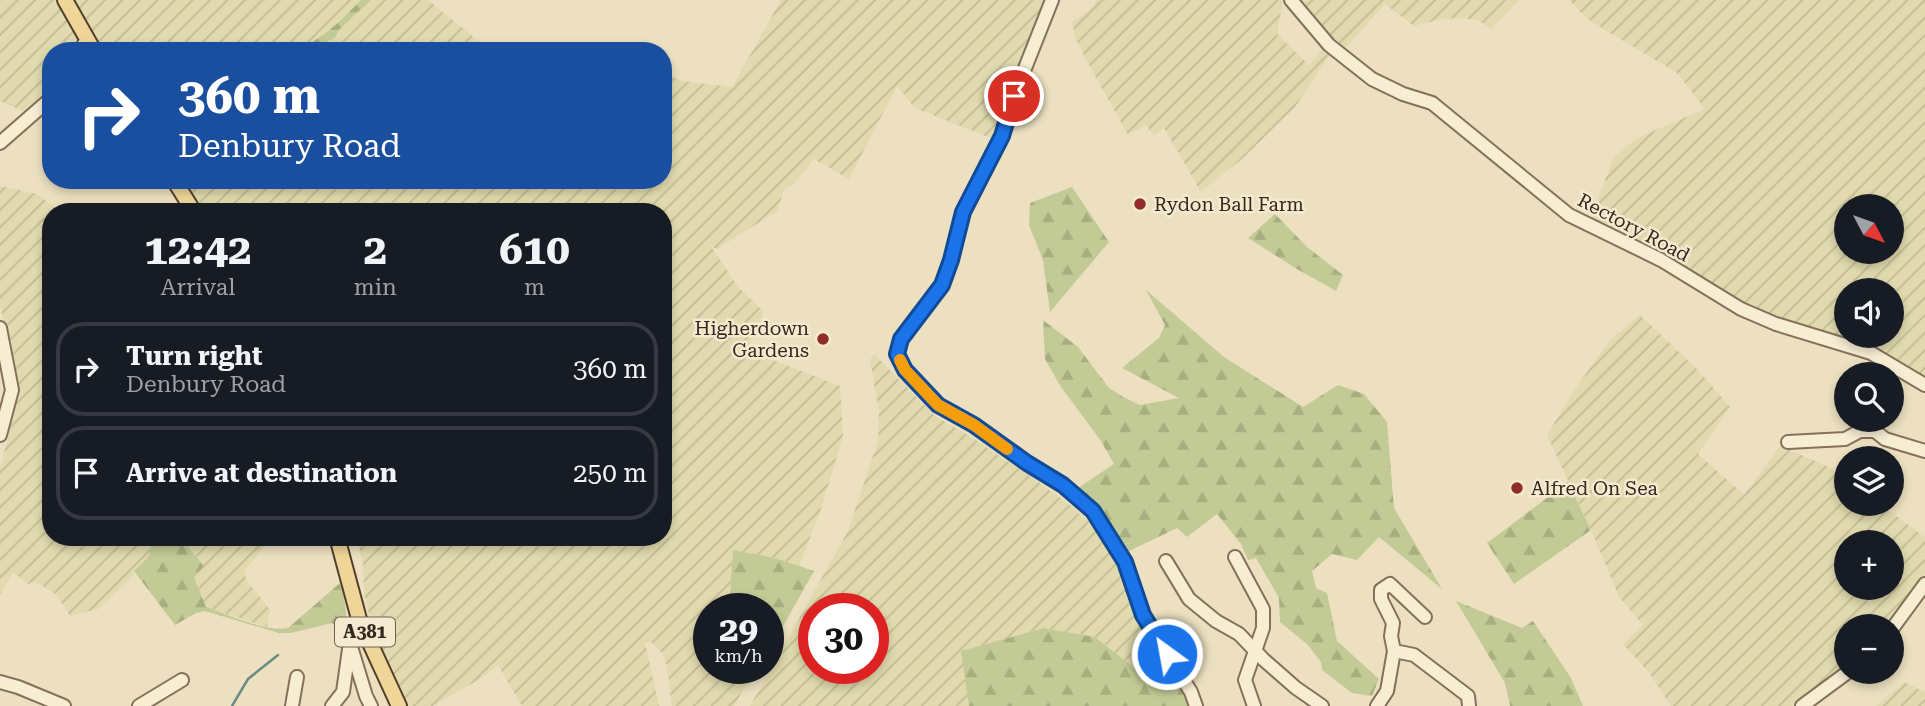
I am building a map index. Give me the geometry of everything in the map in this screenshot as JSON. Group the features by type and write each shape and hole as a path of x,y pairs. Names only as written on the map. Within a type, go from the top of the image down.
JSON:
{"main road":[{"path":"65,0 85,42"},
{"name":"A381","path":"339,546 359,619 399,706"}],"street":[{"path":"1052,0 1014,96 1002,136 963,212 942,285 901,339 897,354 905,370 938,405 974,425 1063,485 1093,511 1125,562 1143,615 1191,692 1196,706"},
{"name":"Rectory Road","path":"1291,0 1329,45 1372,79 1403,94 1432,103 1569,215 1661,260 1706,290 1762,320 1871,353 1925,384"},
{"path":"0,143 42,106"},
{"path":"0,328 12,390 0,435"},
{"path":"1788,442 1845,439 1860,431 1875,431 1885,439 1925,452"},
{"path":"1235,557 1263,609 1263,628 1245,680 1254,706"},
{"path":"1166,561 1189,599 1216,621 1239,634 1296,688 1322,706"},
{"path":"1377,706 1387,691 1394,651 1391,636 1393,623 1381,599 1381,590 1390,584 1408,609 1425,617"},
{"path":"1903,614 1925,584"},
{"path":"332,706 343,692 350,646 359,619"},
{"path":"350,646 371,706"},
{"path":"1394,651 1414,655 1468,696 1469,706"},
{"path":"292,706 297,677"},
{"path":"143,705 161,691 183,680"},
{"path":"0,682 64,706"},
{"path":"1802,706 1834,682"}],"shaded area":[{"path":"0,0 59,0 81,41 42,42 42,102 26,112 0,101"},
{"path":"74,0 361,0 313,42 97,42"},
{"path":"371,0 428,0 480,42 326,42 335,38 339,30"},
{"path":"781,0 1047,0 996,140 915,108 897,86 849,179 814,159 793,185 785,188 777,211 717,249 711,246 738,287 764,312 747,350 840,386 843,436 821,509 799,566 775,558 733,550 730,593 693,593 693,684 749,684 742,691 735,706 672,706 667,665 661,652 651,642 645,643 659,706 522,706 498,665 482,678 432,706 402,706 371,623 364,593 359,546 672,546 672,203 196,203 187,189 672,189 672,77 732,87"},
{"path":"1097,0 1283,0 1277,34 1309,65 1323,49 1329,56 1295,107 1243,158 1201,192 1164,128 1154,136 1146,125 1128,135 1100,85 1076,40 1072,22 1093,7"},
{"path":"1301,0 1519,0 1491,29 1478,20 1459,18 1414,26 1385,4 1344,50"},
{"path":"1569,0 1925,0 1925,379 1904,366 1904,362 1897,362 1869,348 1904,348 1904,278 1834,278 1834,337 1765,316 1590,223 1613,158 1637,138 1705,109 1677,73 1587,19"},
{"path":"0,186 37,194 48,203 42,203 42,546 151,546 150,555 134,571 132,577 98,609 70,616 56,594 35,582 28,584 13,572 0,595 0,468 19,395 12,342 0,306"},
{"path":"1640,315 1697,369 1730,407 1698,454 1744,495 1780,446 1829,467 1834,471 1834,516 1896,516 1925,537 1925,574 1897,614 1834,614 1834,675 1792,706 1671,706 1650,674 1623,644 1643,625 1619,597 1547,435 1609,341"},
{"path":"874,354 935,416 968,435 1071,506 1102,534 1150,635 1178,683 1150,680 1095,637 1044,628 962,651 969,706 750,706 762,684 784,684 784,645 798,620 798,684 889,684 889,593 813,593 848,531 878,441 879,413 870,360"},
{"path":"188,546 265,546 244,572 246,579 270,610 267,627 206,607 194,577 204,566"},
{"path":"1904,682 1925,692 1925,706 1876,706"}],"green space":[{"path":"361,0 371,0 339,30 335,38 326,42 312,42 338,23"},
{"path":"1072,187 1109,242 1050,312 1043,260 1029,225 1030,203"},
{"path":"1275,214 1307,247 1343,275 1336,291 1248,238"},
{"path":"1146,290 1224,357 1303,407 1338,385 1364,394 1387,422 1394,508 1442,589 1379,537 1357,560 1332,554 1312,571 1316,588 1327,593 1337,641 1379,679 1372,696 1352,693 1322,670 1321,662 1307,644 1280,622 1279,598 1256,558 1248,560 1241,544 1217,514 1187,537 1177,528 1129,551 1102,511 1078,488 1114,464 1045,359 1043,320 1078,347 1109,388 1123,397 1140,405 1179,398 1122,368 1159,338 1165,325"},
{"path":"1568,482 1591,530 1514,584 1487,543"},
{"path":"151,546 187,546 204,566 194,577 206,607 269,628 288,628 340,583 346,613 342,631 332,623 291,633 279,633 205,611 175,625 134,571 149,556"},
{"path":"733,550 775,558 814,571 802,593 798,593 798,600 784,624 784,593 730,593"},
{"path":"1456,601 1522,628 1533,621 1571,678 1583,706 1510,706 1505,683"},
{"path":"1044,628 1095,637 1150,680 1178,683 1189,706 969,706 961,651"}],"waterway":[{"path":"232,706 248,679 278,655"}],"slow traffic":[{"path":"900,360 905,370 938,405 974,425 1007,449"}],"place":[{"name":"Rydon Ball Farm","path":"1140,204"},
{"name":"Higherdown Gardens","path":"823,339"},
{"name":"Alfred On Sea","path":"1517,488"}],"route":[{"path":"1014,96 1002,136 963,212 942,285 901,339 897,354 905,370 938,405 974,425 1063,485 1093,511 1125,562 1143,615 1167,654"}]}
